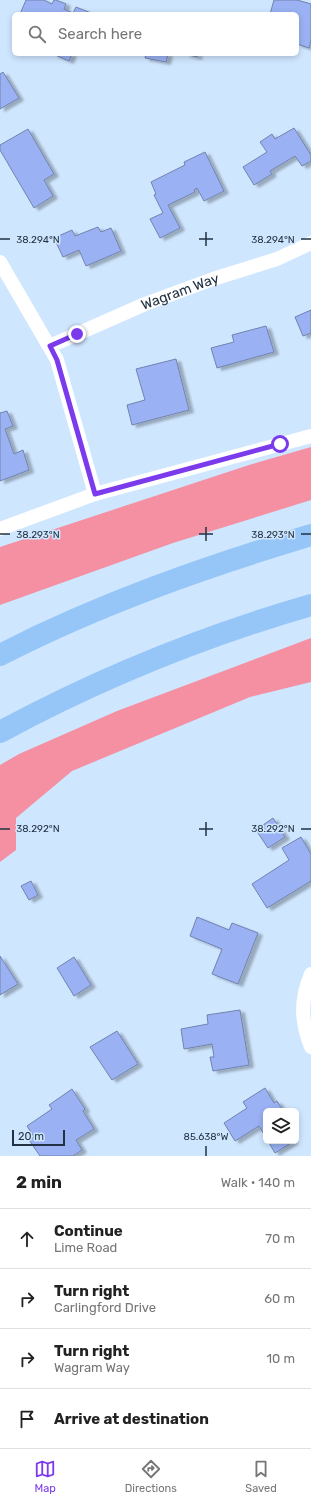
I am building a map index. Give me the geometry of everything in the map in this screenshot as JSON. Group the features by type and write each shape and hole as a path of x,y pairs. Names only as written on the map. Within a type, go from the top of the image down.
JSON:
{"highway":[{"path":"0,655 97,610 150,589 253,552 311,535"},
{"path":"0,732 38,712 115,676 196,643 311,605"}],"street":[{"name":"Wagram Way","path":"50,346 145,304 213,279 277,259 311,243"},
{"path":"0,262 57,360 95,494"},
{"path":"0,530 95,494 311,436"},
{"path":"311,974 303,996 302,1008 304,1030 311,1047"}],"shaded area":[{"path":"311,447 311,500 173,543 0,605 0,547 249,465"},
{"path":"311,638 311,682 250,697 72,771 16,818 16,850 0,862 0,765 19,754 117,711"}],"building":[{"path":"26,0 44,0 52,4 54,0 56,0 66,4 64,9 71,12 21,12"},
{"path":"274,0 297,0 311,4 311,40 309,48 299,45 299,12 271,12"},
{"path":"76,7 88,12 74,12"},
{"path":"58,56 71,56 69,61"},
{"path":"146,56 168,56 166,62 145,58"},
{"path":"3,72 19,98 0,109 0,74"},
{"path":"294,128 311,155 311,161 302,166 295,156 270,171 272,174 254,185 243,167 267,152 260,142 272,134 275,139"},
{"path":"28,129 54,174 44,180 53,196 34,208 0,150 0,145"},
{"path":"205,152 224,191 204,201 197,188 194,190 195,192 168,205 180,228 160,238 150,219 163,213 154,195 156,194 151,182 185,165 184,162"},
{"path":"98,227 101,232 111,228 121,251 86,266 79,250 63,257 54,238 72,230 75,236"},
{"path":"311,310 311,333 303,336 295,317"},
{"path":"266,326 274,352 217,368 211,348 234,342 232,335"},
{"path":"176,359 189,410 132,425 127,405 145,400 136,369"},
{"path":"7,411 13,426 5,429 14,454 23,450 29,470 0,481 0,413"},
{"path":"273,818 285,837 268,848 256,830"},
{"path":"301,837 311,854 311,881 267,908 252,884 289,860 282,848"},
{"path":"31,881 38,895 29,900 21,886"},
{"path":"197,917 229,930 232,923 258,933 238,984 212,974 222,949 190,936"},
{"path":"0,956 18,984 0,995"},
{"path":"74,957 91,985 74,996 57,968"},
{"path":"240,1010 249,1065 213,1071 210,1057 214,1057 212,1044 184,1049 181,1029 208,1024 207,1015"},
{"path":"117,1031 138,1064 112,1080 90,1047"},
{"path":"265,1088 274,1103 277,1101 281,1108 263,1108 263,1133 259,1126 235,1141 224,1123 247,1108 243,1102"},
{"path":"72,1089 85,1109 83,1111 94,1129 76,1140 82,1150 73,1156 40,1156 29,1140 34,1137 27,1126 52,1109 49,1105"},
{"path":"270,1144 289,1144 275,1153"}],"route":[{"path":"77,334 50,346 57,360 95,494 280,444"}]}
